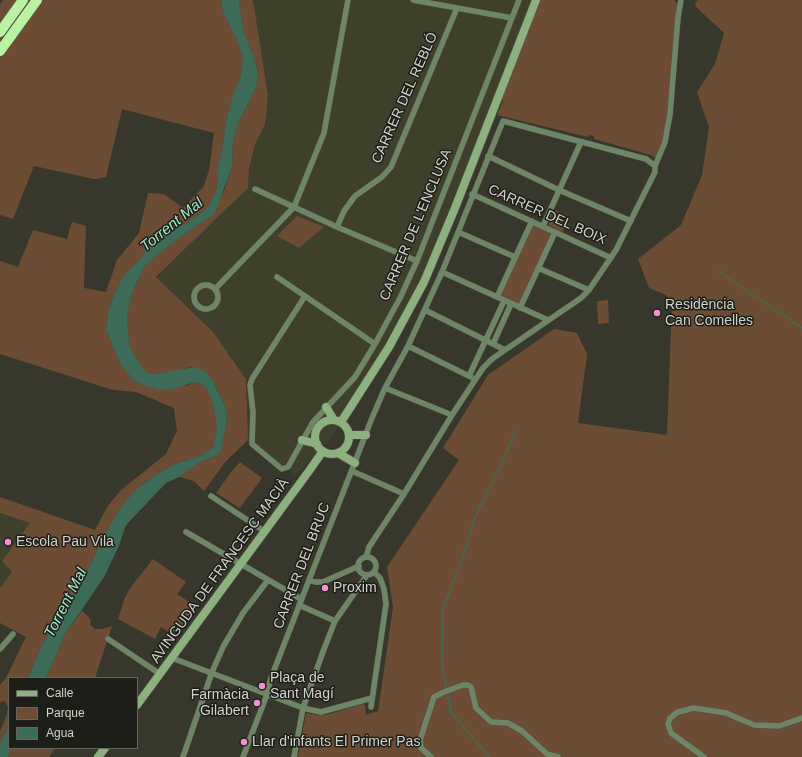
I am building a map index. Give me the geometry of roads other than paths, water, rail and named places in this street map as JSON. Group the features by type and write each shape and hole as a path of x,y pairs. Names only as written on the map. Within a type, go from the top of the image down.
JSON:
{"highway":[{"path":"0,32 23,0"},
{"path":"0,51 36,0"}],"street":[{"path":"215,289 294,207 324,134 348,0"},
{"path":"413,0 512,18"},
{"name":"CARRER DE L'ENCLUSA","path":"305,296 252,379 250,385 253,412 252,444 282,469 288,467 313,422 354,377 376,344 400,298 417,261 519,0"},
{"path":"337,421 389,346 424,282 458,202 536,0"},
{"path":"367,575 361,572 359,566 361,560 366,557 369,547 404,494 475,379 487,364 548,320 577,302 589,290 611,258 631,222 655,172 655,166 663,147 669,121 678,17 681,0"},
{"name":"CARRER DEL REBLÓ","path":"337,227 344,211 355,196 382,177 391,167 457,8"},
{"name":"CARRER DEL BRUC","path":"266,694 300,602 310,580 366,435 386,388 408,346 442,272 502,121 581,142"},
{"path":"543,226 581,142 646,159 655,166"},
{"path":"488,156 631,222"},
{"path":"255,189 337,227 417,261"},
{"name":"CARRER DEL BOIX","path":"472,194 611,258"},
{"path":"497,297 532,222"},
{"path":"458,232 515,257"},
{"path":"520,308 554,232"},
{"path":"538,268 589,290"},
{"path":"442,272 548,320"},
{"path":"277,277 376,344"},
{"path":"208,285 215,289 218,294 218,300 213,306 205,308 198,305 194,297 200,287 208,285"},
{"path":"469,376 504,301"},
{"path":"493,344 511,304"},
{"path":"425,310 505,350"},
{"path":"408,346 475,379"},
{"path":"386,388 452,415"},
{"path":"302,440 317,444 323,451 333,454 345,447 349,440 349,435 345,426 337,421 326,407"},
{"path":"317,444 316,434 320,425 329,420 337,421"},
{"path":"349,435 366,435"},
{"name":"AVINGUDA DE FRANCESC MACIÀ","path":"138,704 323,451"},
{"path":"338,452 355,463"},
{"path":"352,472 404,494"},
{"path":"211,496 264,531"},
{"path":"186,532 268,580 300,602 335,621"},
{"path":"294,757 303,708 335,621 367,575 374,572 376,567 375,561 366,557"},
{"path":"310,580 315,582 323,582 359,566"},
{"path":"371,707 386,604 384,589 380,578 374,572"},
{"path":"183,757 212,672 223,647 243,613 268,580"},
{"path":"0,649 13,634"},
{"path":"108,639 160,674"},
{"path":"172,658 303,708 321,712 372,698"},
{"path":"431,757 421,748 420,740 434,697 463,685 468,685 471,687 476,708 490,722 508,722 522,731 547,754 558,757"},
{"path":"243,757 266,694"},
{"path":"704,757 671,733 668,724 670,718 678,712 694,708 726,713 754,725 780,726 802,718"},
{"path":"98,757 104,749"}],"water":[{"path":"222,0 239,0 244,33 255,60 258,74 257,84 239,121 233,141 232,167 216,210 210,218 164,249 146,265 136,283 131,297 127,317 130,347 137,360 147,373 161,373 194,367 204,370 212,379 225,405 227,415 221,451 217,455 200,462 179,477 166,483 128,523 104,577 64,636 46,677 28,677 42,645 88,570 105,534 120,508 136,490 152,477 175,464 201,456 213,447 217,426 213,405 206,387 195,382 177,388 160,390 143,385 133,380 120,363 106,330 108,312 123,276 141,258 147,247 162,232 182,226 201,213 210,204 215,193 218,183 217,171 224,140 226,120 233,95 240,78 243,57 221,5"},
{"path":"8,726 8,749 12,749 8,757 0,757 0,744"}],"waterway":[{"path":"718,271 802,328"},
{"path":"447,689 442,666 443,609 463,557 475,517 508,450 515,432"},
{"path":"447,693 451,712 489,757"}],"place":[{"name":"Residència Can Comelles","path":"657,313"},
{"name":"Escola Pau Vila","path":"8,542"},
{"name":"Proxim","path":"325,588"},
{"name":"Plaça de Sant Magí","path":"262,686"},
{"name":"Farmàcia Gilabert","path":"257,703"},
{"name":"Llar d'infants El Primer Pas","path":"244,742"}],"water label":[{"name":"Torrent Mal","path":"172,225"},
{"name":"Torrent Mal","path":"66,603"}]}
